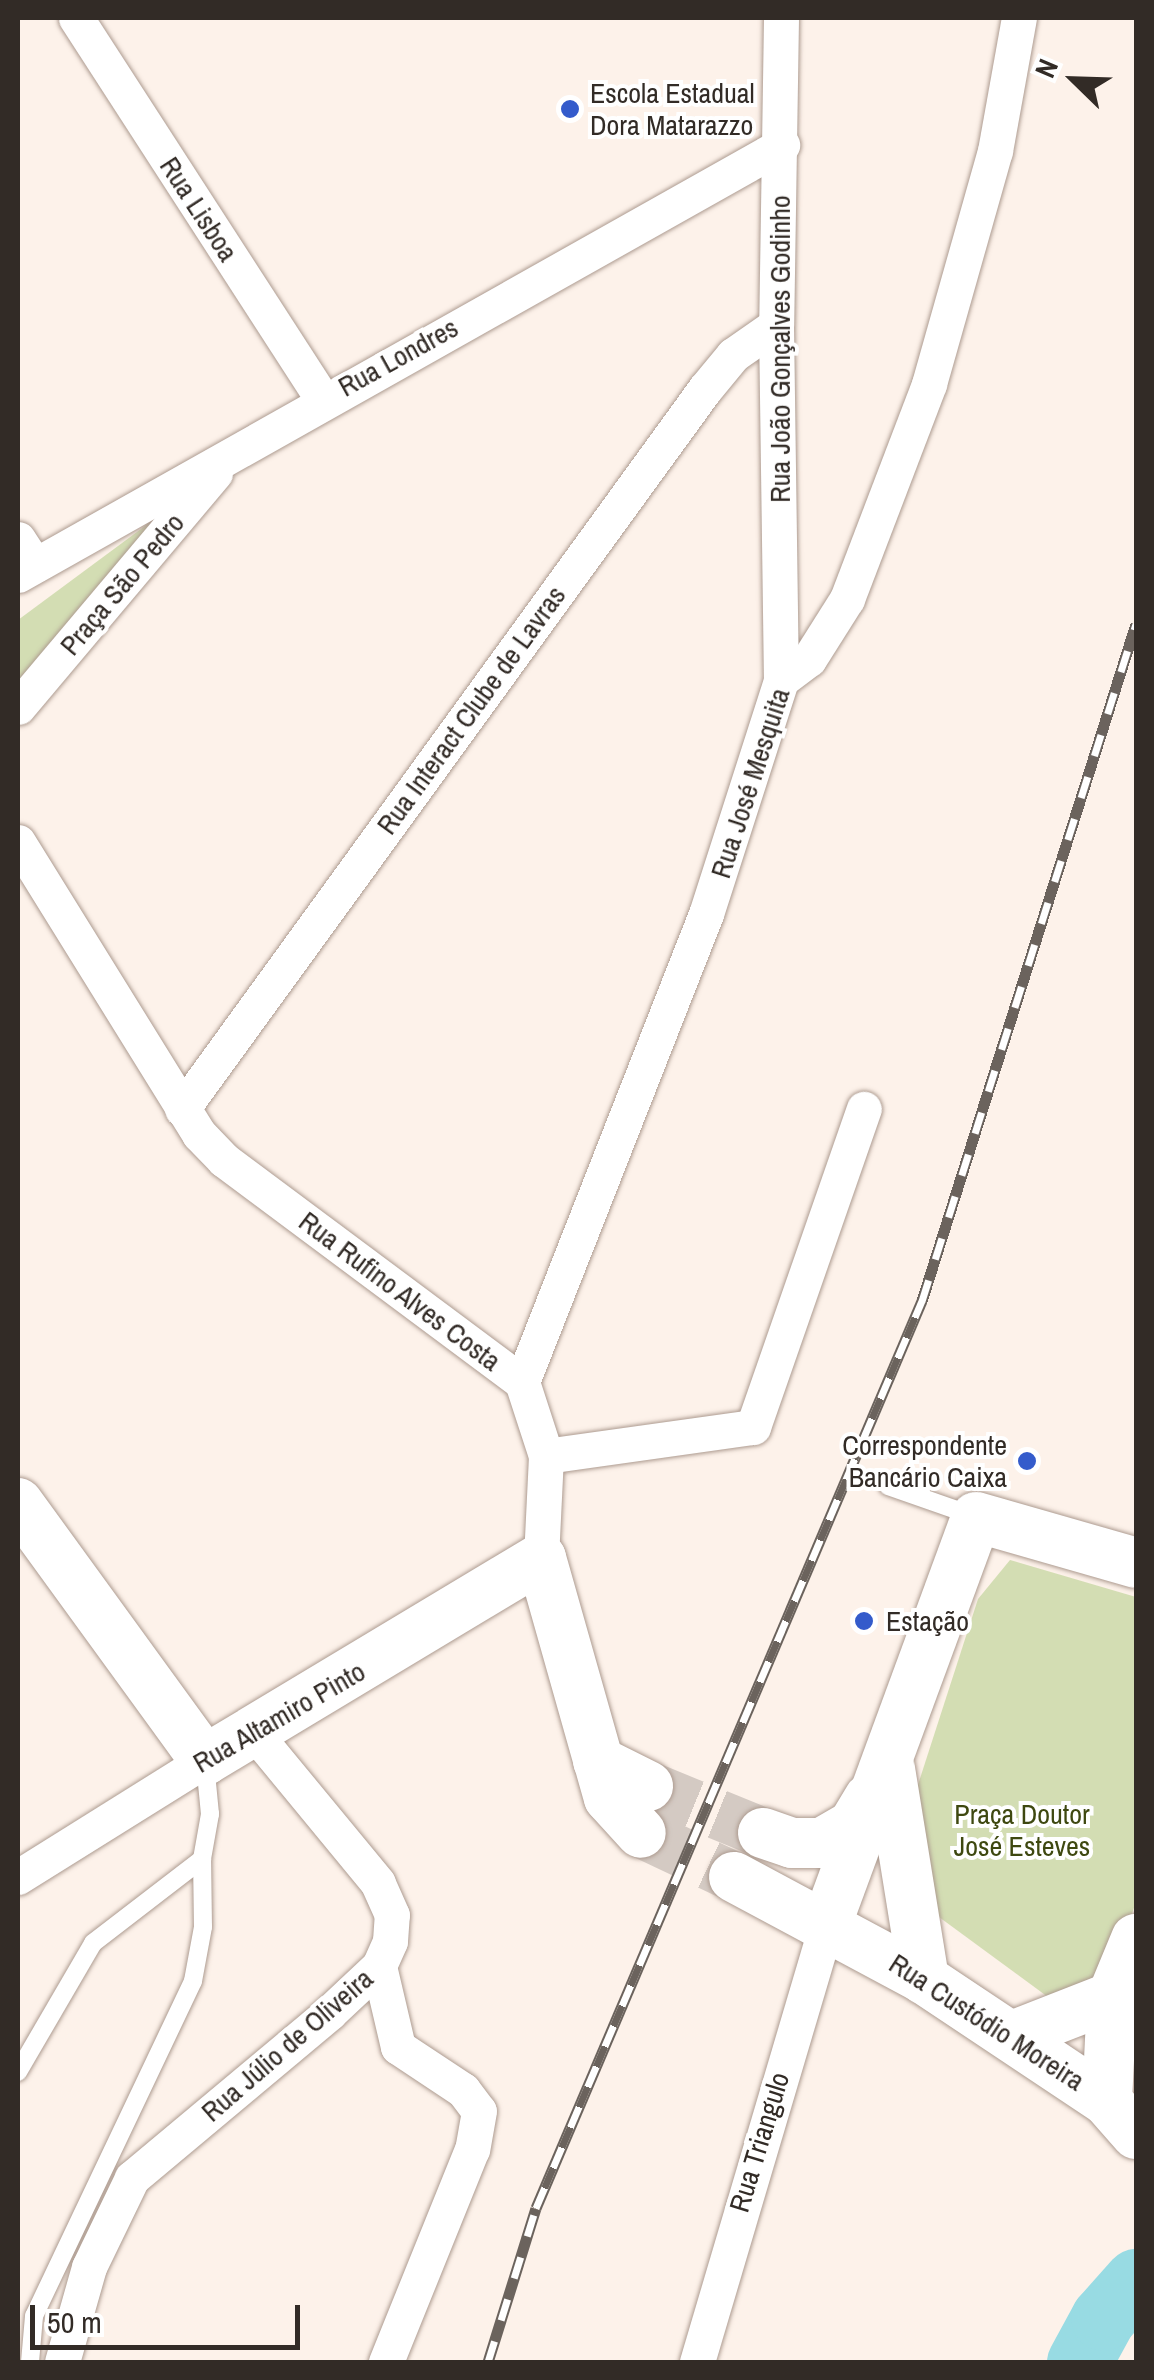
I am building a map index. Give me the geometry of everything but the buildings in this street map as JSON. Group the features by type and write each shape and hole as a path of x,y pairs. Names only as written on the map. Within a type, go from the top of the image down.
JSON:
{"street":[{"name":"Rua Lisboa","path":"76,18 323,400"},
{"name":"Rua João Gonçalves Godinho","path":"781,18 782,145 776,325 781,680"},
{"name":"Rua José Mesquita","path":"522,1382 706,914 781,680 809,659 847,599 929,384 995,151 1019,18"},
{"name":"Rua Londres","path":"23,559 226,461 323,400 782,145"},
{"name":"Rua Interact Clube de Lavras","path":"182,1109 704,389 733,355 776,325"},
{"name":"Praça São Pedro","path":"18,707 226,461"},
{"name":"Rua Rufino Alves Costa","path":"18,842 182,1109 224,1160 522,1382 546,1456 541,1558 598,1762 609,1798 645,1810"},
{"path":"546,1456 753,1427 864,1109"},
{"path":"18,1504 205,1760"},
{"path":"827,1923 889,1764 976,1517 1136,1563"},
{"name":"Rua Altamiro Pinto","path":"18,1876 541,1558"},
{"name":"Rua Júlio de Oliveira","path":"62,2362 89,2268 132,2178 379,1966 390,1941 388,1899 256,1734"},
{"path":"763,1833 792,1843 840,1836 889,1764"},
{"path":"889,1764 924,1979"},
{"name":"Rua Custódio Moreira","path":"734,1876 827,1923 924,1979 1012,2036 1122,2117"},
{"name":"Rua Triangulo","path":"697,2362 827,1923"},
{"path":"1122,2117 1112,1997 1136,1939"},
{"path":"379,1966 398,2047 463,2090 479,2111 472,2149 386,2362"},
{"path":"1012,2036 1112,1997"}],"lane":[{"path":"888,1486 976,1517"},
{"path":"30,2362 34,2316 193,1981 203,1928 202,1860 210,1814 205,1760"},
{"path":"18,2072 93,1943 202,1860"}],"green space":[{"path":"168,509 18,696 18,620"},
{"name":"Praça Doutor José Esteves","path":"1010,1560 1136,1597 1136,1902 1112,1971 1052,2000 924,1906 904,1828 978,1599"}],"waterway":[{"path":"1079,2362 1103,2318 1136,2281"}],"tunnel":[{"path":"648,1786 763,1833"},
{"path":"641,1833 734,1877"}],"railway":[{"path":"488,2362 536,2208 922,1301 1136,624"}],"place":[{"name":"Escola Estadual Dora Matarazzo","path":"570,109"},
{"name":"Correspondente Bancário Caixa","path":"1027,1461"},
{"name":"Estação","path":"864,1621"}]}
